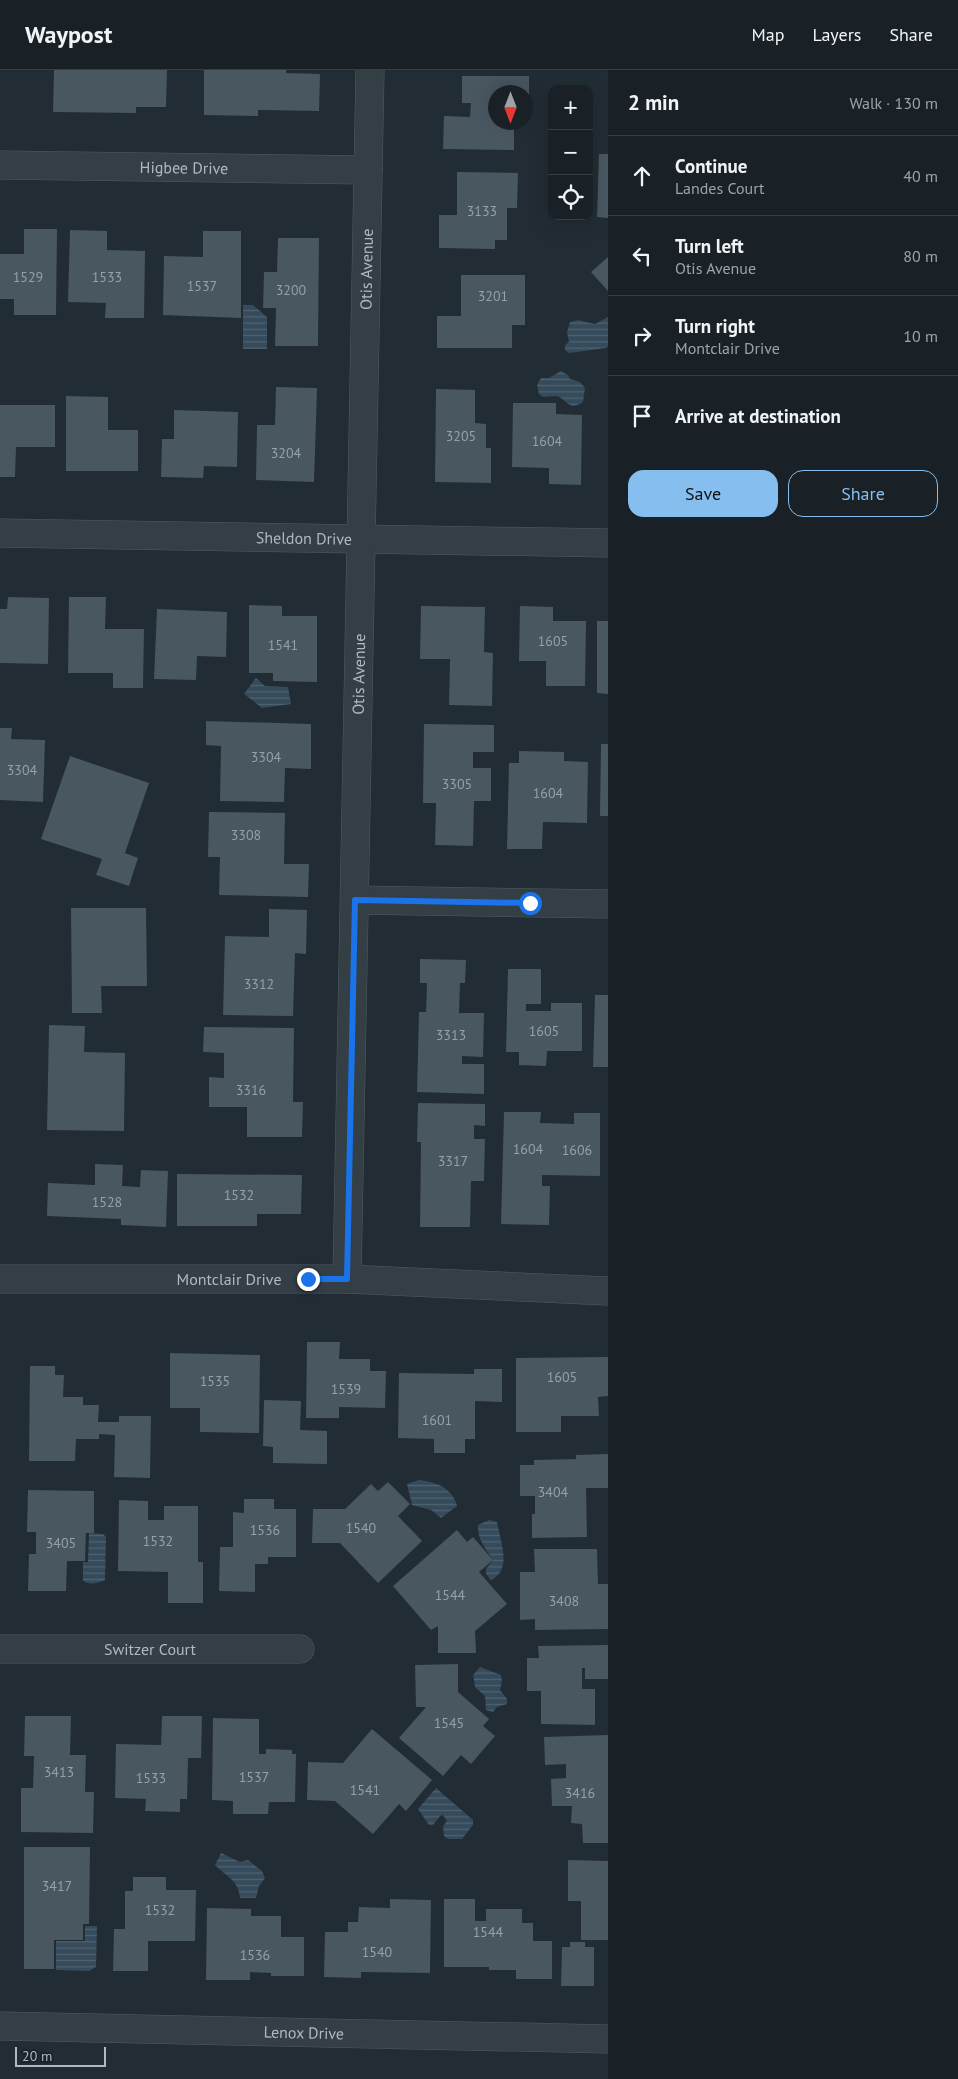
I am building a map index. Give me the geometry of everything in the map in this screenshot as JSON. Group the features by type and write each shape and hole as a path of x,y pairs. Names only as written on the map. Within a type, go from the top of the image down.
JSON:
{"street":[{"name":"Otis Avenue","path":"347,1279 370,70"},
{"name":"Higbee Drive","path":"0,166 368,170"},
{"name":"Sheldon Drive","path":"0,533 608,543"},
{"path":"355,900 608,904"},
{"name":"Montclair Drive","path":"0,1279 347,1279 608,1291"},
{"name":"Switzer Court","path":"0,1649 300,1649"},
{"name":"Lenox Drive","path":"0,2026 608,2039"}],"water":[{"path":"243,305 253,305 267,317 267,349 243,349"},
{"path":"608,317 608,346 606,348 569,353 565,350 565,345 569,342 567,332 570,322 578,320 595,324"},
{"path":"561,371 568,375 570,379 580,382 585,388 583,402 578,405 569,405 557,396 543,397 539,394 537,385 541,378 549,378"},
{"path":"256,678 265,686 288,687 291,704 262,708 244,694"},
{"path":"419,1480 432,1482 448,1490 457,1506 441,1518 431,1510 412,1505 407,1484"},
{"path":"489,1520 497,1522 503,1554 502,1569 491,1580 486,1574 486,1569 493,1560 482,1543 478,1530 478,1525"},
{"path":"89,1533 103,1534 106,1537 105,1580 94,1584 83,1581 83,1562 88,1562"},
{"path":"480,1667 501,1675 500,1690 507,1699 507,1704 497,1707 493,1712 486,1710 485,1696 475,1687 473,1675"},
{"path":"436,1788 473,1820 473,1825 462,1839 448,1839 444,1836 443,1826 447,1821 443,1815 433,1825 429,1825 418,1809"},
{"path":"221,1853 240,1862 248,1860 262,1871 265,1878 259,1886 256,1898 240,1898 235,1883 215,1865"},
{"path":"85,1926 97,1926 96,1967 89,1971 56,1970 56,1941 85,1941"}],"building":[{"path":"54,70 167,70 166,107 136,107 136,113 53,112"},
{"path":"204,70 286,70 286,73 320,74 319,111 258,110 258,116 204,115"},
{"path":"462,76 529,76 529,85 488,85 488,130 514,130 514,150 443,149 444,116 470,117 471,103 462,103"},
{"path":"599,154 608,154 608,218 597,217"},
{"path":"457,172 518,173 517,208 507,208 507,240 495,240 495,249 439,248 439,215 457,215"},
{"path":"24,229 57,229 56,315 14,315 14,299 0,299 0,254 24,254"},
{"path":"70,230 107,231 107,250 145,251 144,318 105,318 106,303 68,302"},
{"path":"203,231 241,231 241,318 163,315 164,256 203,257"},
{"path":"278,238 319,238 318,346 275,346 276,308 263,308 264,272 277,272"},
{"path":"608,257 608,291 591,272"},
{"path":"461,275 525,275 525,325 512,325 512,348 437,348 437,316 461,316"},
{"path":"276,387 317,388 314,482 256,480 257,425 275,425"},
{"path":"436,389 475,390 475,423 486,424 486,448 491,448 491,483 435,482"},
{"path":"66,396 108,397 108,430 138,430 138,471 66,471"},
{"path":"513,403 556,403 556,414 582,415 581,485 549,484 549,468 512,467"},
{"path":"0,405 55,405 55,447 16,447 15,477 0,477"},
{"path":"174,410 238,412 237,467 204,466 203,478 161,477 162,439 174,439"},
{"path":"8,597 49,598 48,664 0,663 0,609 7,609"},
{"path":"69,597 106,597 105,629 144,629 143,688 113,688 113,673 68,673"},
{"path":"249,605 282,606 282,616 317,616 317,682 273,681 273,673 249,673"},
{"path":"421,606 485,607 484,652 493,653 492,706 449,705 450,659 420,659"},
{"path":"520,606 553,607 553,621 586,621 585,686 546,686 546,661 519,661"},
{"path":"157,609 227,612 226,657 197,656 196,680 154,679"},
{"path":"597,621 608,621 608,694 597,693"},
{"path":"206,721 311,724 311,769 285,768 284,802 220,801 221,746 206,745"},
{"path":"424,724 494,725 494,752 473,752 473,768 491,768 491,801 474,801 473,846 435,845 436,803 423,803"},
{"path":"0,728 12,728 11,739 45,740 43,802 0,800"},
{"path":"601,744 608,744 608,816 600,816"},
{"path":"519,751 564,752 564,761 588,762 587,823 543,822 542,849 507,849 509,763 519,763"},
{"path":"70,756 149,783 125,853 138,858 129,886 96,875 102,859 41,839"},
{"path":"209,812 285,813 284,864 309,864 308,897 219,895 220,857 208,857"},
{"path":"71,908 146,908 147,986 101,986 102,1013 72,1013"},
{"path":"269,909 307,910 306,954 295,953 293,1016 223,1015 225,936 269,937"},
{"path":"420,959 466,960 465,983 460,983 459,1013 484,1013 483,1057 462,1056 462,1064 484,1064 484,1094 417,1092 419,1012 426,1012 427,983 420,983"},
{"path":"508,969 541,969 541,1004 526,1004 526,1011 551,1011 551,1003 582,1003 582,1051 547,1051 546,1066 519,1065 519,1052 506,1052"},
{"path":"595,995 608,995 608,1067 593,1067"},
{"path":"49,1025 85,1026 84,1052 125,1053 124,1131 47,1130"},
{"path":"204,1027 294,1028 293,1102 303,1102 302,1137 247,1137 247,1107 209,1107 209,1077 224,1078 224,1053 203,1052"},
{"path":"418,1103 485,1104 485,1126 474,1125 474,1139 485,1139 484,1181 471,1181 470,1227 420,1227 421,1142 417,1142"},
{"path":"504,1112 541,1112 540,1123 574,1124 574,1113 600,1113 600,1176 542,1175 542,1186 550,1186 549,1225 501,1224"},
{"path":"95,1164 123,1165 122,1186 140,1187 141,1170 168,1171 166,1227 121,1225 121,1219 47,1216 48,1183 95,1185"},
{"path":"177,1174 302,1175 301,1214 257,1214 257,1226 177,1226"},
{"path":"307,1342 340,1342 339,1359 370,1359 370,1371 386,1371 385,1408 339,1407 339,1418 306,1418"},
{"path":"170,1353 260,1355 259,1433 200,1432 200,1408 170,1408"},
{"path":"608,1357 608,1396 598,1397 599,1416 561,1416 561,1432 516,1432 516,1358"},
{"path":"30,1366 55,1366 55,1375 64,1375 63,1397 83,1397 83,1405 99,1405 98,1422 119,1422 119,1416 151,1416 150,1478 114,1477 115,1435 99,1434 99,1439 76,1439 75,1461 29,1461"},
{"path":"474,1369 502,1369 502,1402 475,1401 475,1439 465,1439 465,1453 434,1453 434,1439 398,1438 399,1373 474,1374"},
{"path":"264,1400 301,1401 300,1430 327,1431 327,1464 273,1463 273,1447 263,1446"},
{"path":"608,1454 608,1488 586,1488 587,1537 532,1538 532,1514 535,1514 535,1496 520,1496 520,1465 534,1465 534,1460 576,1459 576,1455"},
{"path":"388,1482 410,1504 398,1516 422,1541 378,1583 340,1543 312,1543 313,1509 345,1509 371,1484 378,1491"},
{"path":"28,1490 94,1491 94,1533 86,1533 85,1561 67,1561 66,1591 28,1591 29,1554 36,1554 36,1532 27,1532"},
{"path":"244,1499 274,1499 274,1509 296,1509 296,1557 268,1557 268,1564 255,1564 255,1592 219,1591 220,1547 233,1547 233,1512 244,1513"},
{"path":"119,1500 148,1501 148,1520 164,1520 164,1506 198,1506 198,1562 203,1562 203,1603 168,1603 168,1572 118,1571"},
{"path":"457,1530 467,1542 473,1537 493,1560 479,1572 507,1604 475,1631 476,1653 438,1653 438,1626 431,1630 393,1586"},
{"path":"534,1549 597,1549 598,1584 608,1584 608,1629 535,1630 535,1619 520,1620 520,1572 535,1572"},
{"path":"608,1645 608,1679 585,1679 585,1668 582,1668 582,1689 595,1689 595,1725 541,1724 541,1691 527,1691 527,1658 539,1658 538,1646"},
{"path":"458,1664 458,1692 489,1719 483,1726 495,1736 471,1764 461,1755 443,1776 399,1738 426,1707 416,1707 415,1665"},
{"path":"25,1716 71,1716 70,1755 86,1755 85,1792 94,1792 93,1833 21,1832 21,1788 33,1788 34,1756 24,1756"},
{"path":"162,1716 202,1716 201,1758 188,1758 187,1799 180,1799 180,1812 145,1811 146,1799 115,1798 116,1744 161,1745"},
{"path":"213,1718 259,1719 259,1754 266,1754 266,1749 292,1750 292,1754 296,1754 295,1802 269,1802 268,1814 233,1814 233,1801 212,1800"},
{"path":"372,1729 432,1780 406,1811 399,1804 373,1834 335,1801 307,1800 308,1762 343,1763"},
{"path":"608,1735 608,1843 583,1843 582,1824 571,1823 572,1806 552,1806 551,1779 566,1778 566,1764 545,1765 544,1737"},
{"path":"24,1847 90,1847 89,1924 83,1924 83,1940 54,1940 54,1969 24,1969"},
{"path":"568,1860 608,1861 608,1940 581,1940 581,1901 568,1901"},
{"path":"133,1877 166,1877 166,1890 196,1890 195,1941 148,1941 148,1971 113,1971 114,1929 125,1929 125,1891 133,1891"},
{"path":"390,1899 431,1900 430,1973 361,1972 361,1978 324,1977 325,1932 348,1932 348,1922 358,1922 359,1907 390,1908"},
{"path":"444,1899 475,1899 475,1921 486,1921 486,1909 522,1909 522,1923 533,1923 533,1941 552,1941 552,1979 516,1979 516,1970 489,1970 489,1967 444,1967"},
{"path":"207,1908 251,1909 251,1916 281,1916 281,1937 304,1937 304,1976 271,1976 271,1973 250,1972 250,1980 206,1980"},
{"path":"570,1942 585,1942 585,1947 594,1947 594,1986 561,1986 562,1947 570,1947"}],"route":[{"path":"308,1279 347,1279 355,900 530,903"}]}
